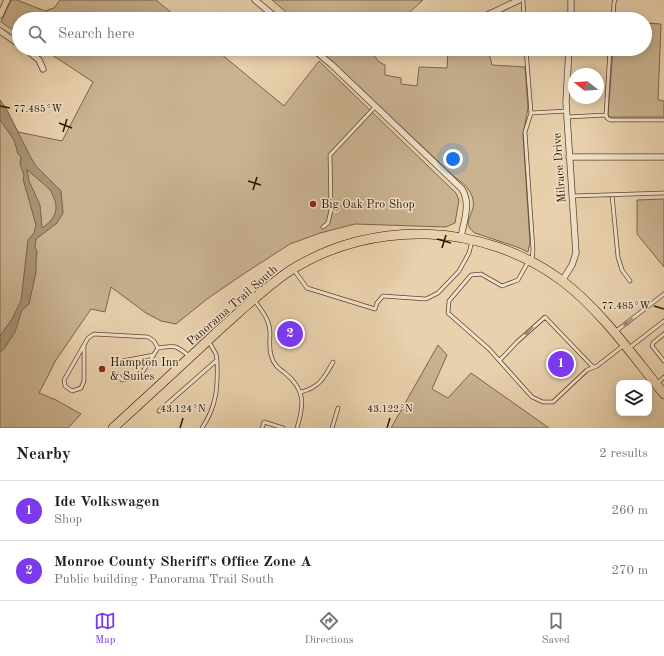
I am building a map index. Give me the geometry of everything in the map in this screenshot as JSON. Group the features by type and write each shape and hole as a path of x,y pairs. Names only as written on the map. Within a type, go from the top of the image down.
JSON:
{"main road":[{"name":"Panorama Trail South","path":"112,428 254,299 293,269 320,255 340,247 379,237 415,233 461,237 500,248 531,261 562,281 591,307 664,394"}],"street":[{"path":"0,15 7,0"},
{"path":"255,0 270,12"},
{"path":"494,12 519,0"},
{"path":"571,0 571,12"},
{"path":"0,31 12,39"},
{"path":"34,56 39,60 43,69"},
{"path":"321,56 466,194 467,203 461,237"},
{"name":"Milrace Drive","path":"562,281 572,265 576,253 567,114 569,56"},
{"path":"569,157 664,157"}],"lane":[{"path":"523,0 524,12"},
{"path":"613,12 615,0"},
{"path":"527,56 531,113 525,132 533,250 531,261 518,280 502,286 481,274 471,275 449,301 448,313 489,349 532,397 543,402 553,402 587,370 626,347 664,321"},
{"path":"610,56 607,118 610,120 664,120"},
{"path":"323,227 328,223 331,210 330,155 375,106"},
{"path":"531,113 606,115"},
{"path":"572,196 664,193"},
{"path":"612,195 618,257 622,270 630,281"},
{"path":"293,269 307,288 375,309 377,303 383,296 426,299 438,293 459,270 469,253 472,240"},
{"path":"614,333 664,294"},
{"path":"254,299 267,318 270,331 270,354 275,365 293,380 301,392 302,410 297,428"},
{"path":"500,360 545,317 593,367"},
{"path":"84,345 84,381 81,388 72,391 65,386 64,380 84,345 88,338 94,334 148,337 154,341 158,348"},
{"path":"664,334 653,343 652,346 664,360"},
{"path":"202,428 208,418 217,394 216,354 208,340"},
{"path":"118,375 122,380 140,376 158,348 173,345 180,348 190,357"},
{"path":"118,365 122,361 154,355"},
{"path":"159,411 217,360"},
{"path":"301,392 310,390 319,384 333,362"},
{"path":"656,384 664,377"},
{"path":"332,428 338,408"},
{"path":"262,428 264,422 283,428"}],"shaded area":[{"path":"11,0 17,0 45,11 54,8 60,0 156,0 171,12 12,12 12,29 1,22"},
{"path":"272,0 423,0 410,12 286,12"},
{"path":"652,23 661,24 658,100 664,101 664,117 609,117 612,56 652,56"},
{"path":"54,56 223,56 284,106 319,61 456,193 459,200 455,223 446,227 355,224 320,233 290,244 207,299 176,324 161,321 146,313 111,287 105,312 91,309 56,360 39,393 56,400 81,414 68,428 0,428 0,100 18,132 62,141 93,82"},
{"path":"325,56 374,56 379,62 385,65 385,75 401,78 401,84 417,86 419,67 447,68 448,56 490,56 492,65 525,67 528,108 523,135 530,242 528,252 475,233 470,228 468,223 473,206 472,197 465,185"},
{"path":"0,100 6,108 36,166 61,191 63,213 57,223 36,239 36,272 29,304 22,310 15,332 4,349 0,352 0,336 12,319 21,301 28,240 34,233 36,225 23,179 24,175 20,164 21,157 18,154 14,140 0,120","holes":["27,169 50,190 55,201 55,214 50,222 42,228 40,205 29,181"]},
{"path":"664,199 664,267 637,234 637,200"},
{"path":"438,345 447,355 432,389 448,398 471,373 549,428 391,428"}],"place":[{"name":"Big Oak Pro Shop","path":"313,204"},
{"name":"Monroe County Sheriff's Office Zone A","path":"290,334"},
{"name":"Ide Volkswagen","path":"561,364"},
{"name":"Hampton Inn & Suites","path":"102,369"}]}
